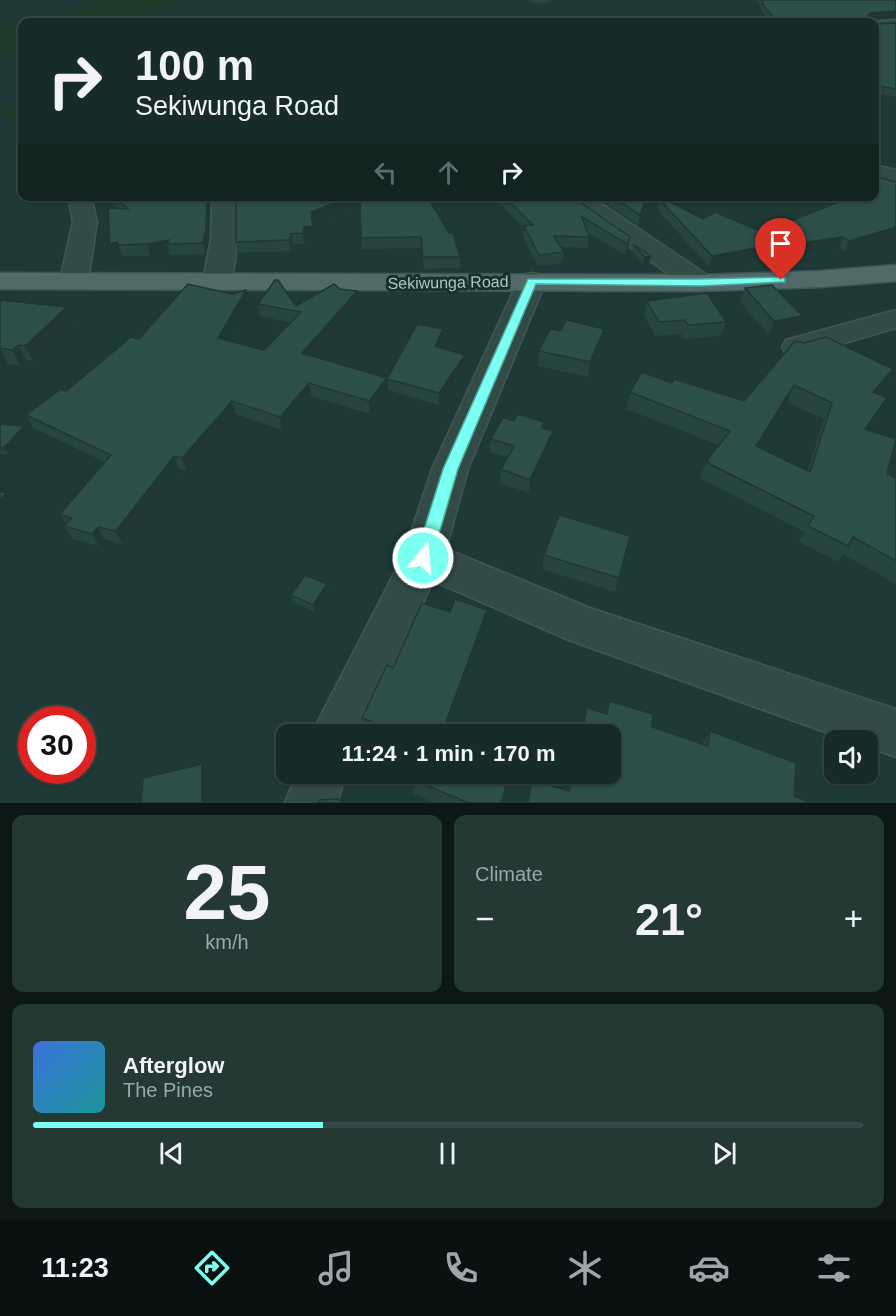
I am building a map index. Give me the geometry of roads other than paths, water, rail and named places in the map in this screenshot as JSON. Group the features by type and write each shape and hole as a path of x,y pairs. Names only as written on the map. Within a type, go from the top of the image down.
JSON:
{"main road":[{"name":"Sekiwunga Road","path":"0,281 700,283 821,279 896,273"}],"street":[{"path":"879,25 896,24"},
{"path":"879,172 896,177"},
{"path":"74,280 86,222 80,201"},
{"path":"217,280 224,239 224,201"},
{"path":"581,201 700,283"},
{"path":"341,724 423,558 450,469 532,281"},
{"path":"797,347 896,319"},
{"path":"423,558 584,626 896,733"},
{"path":"311,803 318,784"}]}
